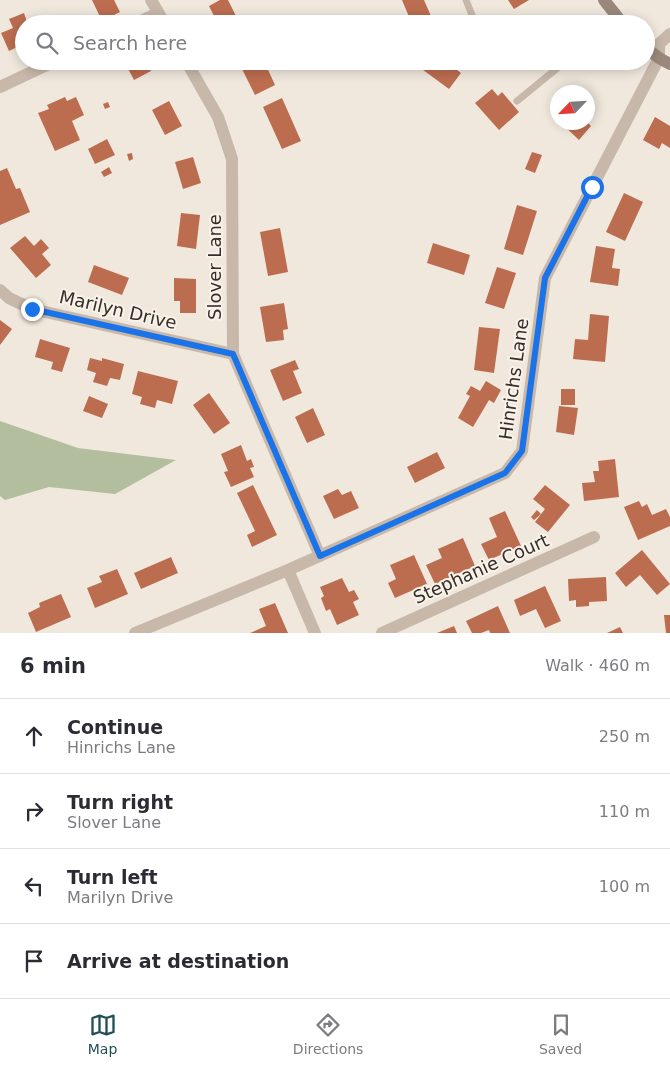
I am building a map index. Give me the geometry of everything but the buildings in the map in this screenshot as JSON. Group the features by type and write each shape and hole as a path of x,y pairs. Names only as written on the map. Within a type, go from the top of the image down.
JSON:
{"street":[{"path":"151,0 159,15"},
{"path":"604,0 613,15"},
{"name":"Hinrichs Lane","path":"135,633 288,570 505,473 522,451 545,278 664,61 659,44 670,34"},
{"path":"0,87 37,70"},
{"name":"Slover Lane","path":"191,70 218,117 232,159 233,354 320,556"},
{"name":"Marilyn Drive","path":"0,290 9,298 32,309 233,354"},
{"name":"Stephanie Court","path":"382,633 594,537"},
{"path":"288,570 315,633"}],"lane":[{"path":"466,0 472,15"},
{"path":"517,101 555,70"}],"green space":[{"path":"0,421 78,448 176,460 115,494 49,487 5,500 0,496"}],"route":[{"path":"32,309 233,354 320,556 505,473 522,451 545,278 592,187"}]}
